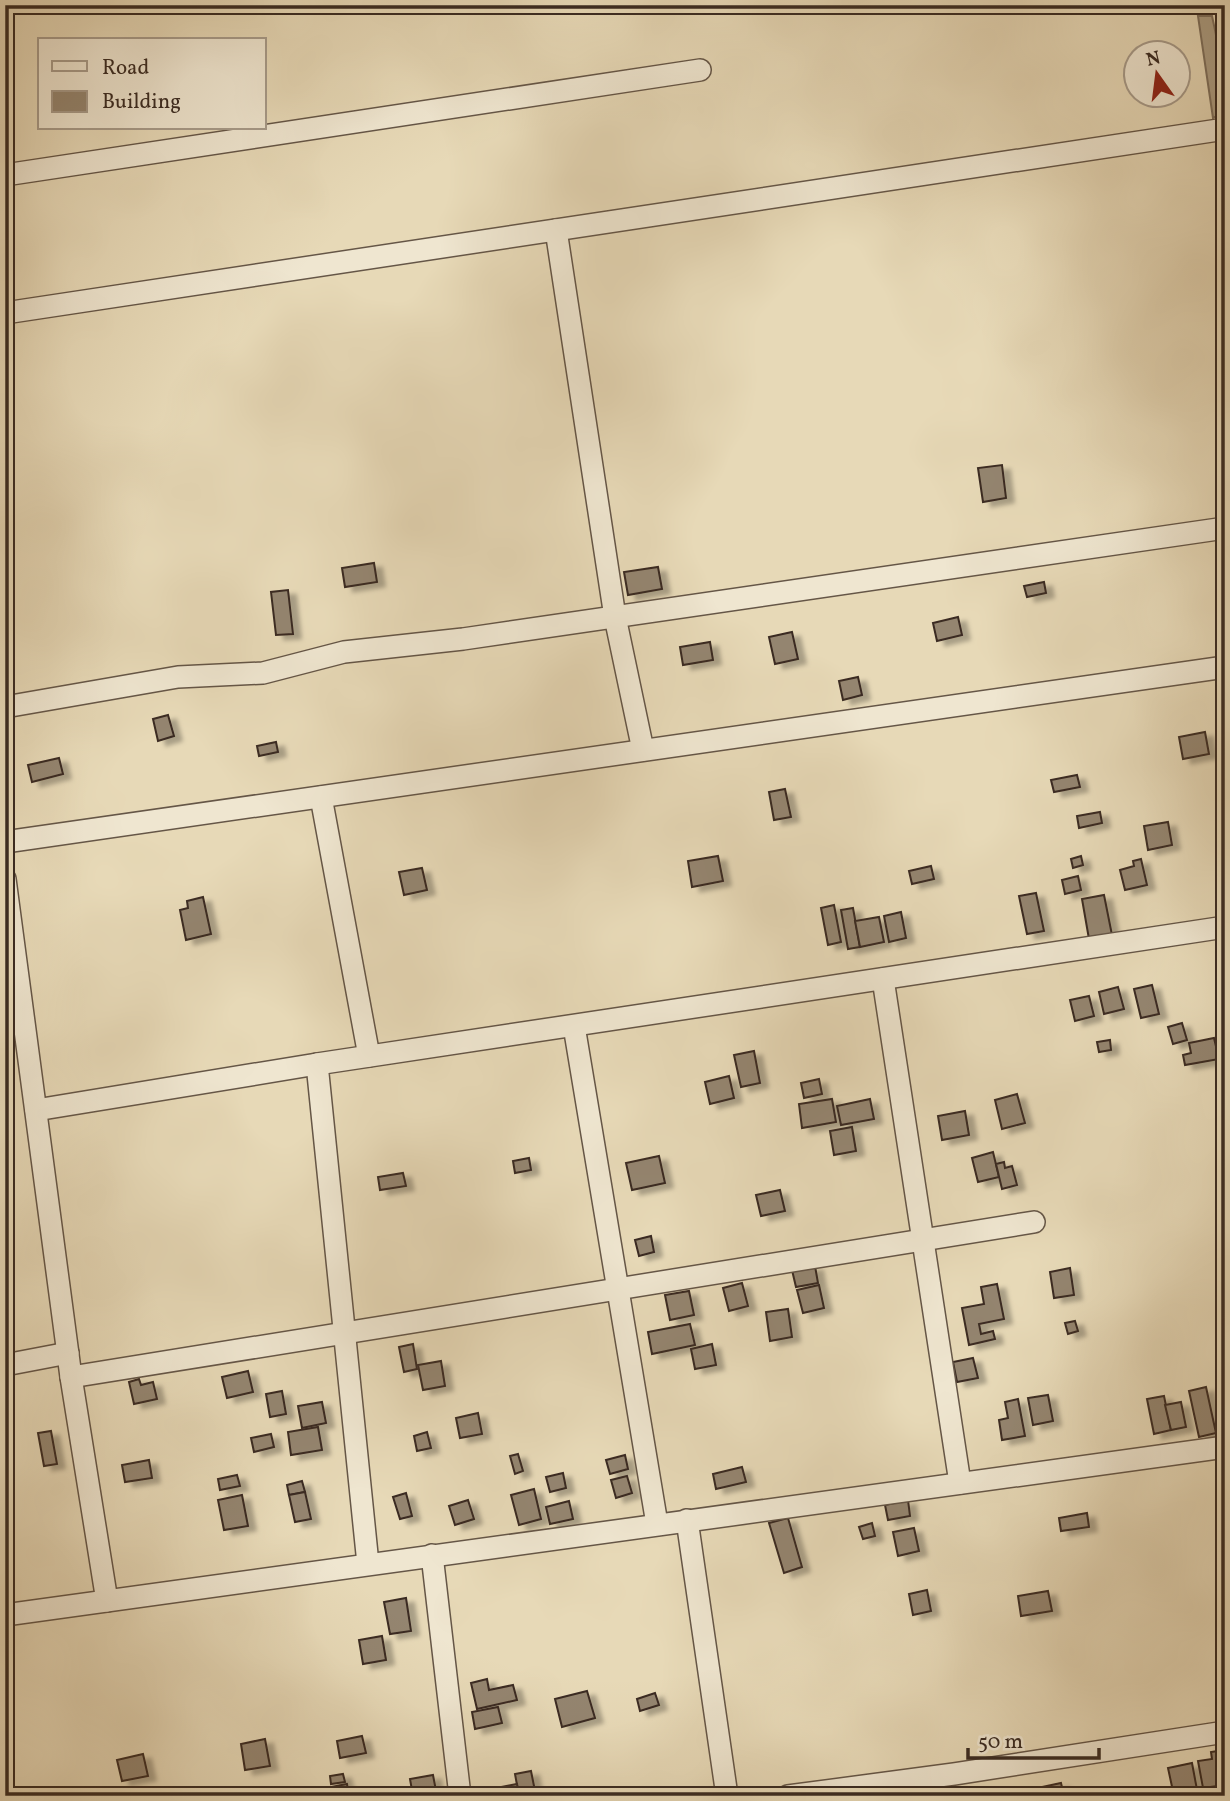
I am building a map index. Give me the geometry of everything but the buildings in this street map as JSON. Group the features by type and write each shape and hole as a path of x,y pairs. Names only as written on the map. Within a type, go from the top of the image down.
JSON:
{"street":[{"path":"5,175 699,70"},
{"path":"5,313 1225,129"},
{"path":"556,230 615,617 643,750"},
{"path":"5,706 178,677 263,673 345,652 463,639 1225,528"},
{"path":"5,842 1225,667"},
{"path":"321,797 369,1056"},
{"path":"5,879 71,1377 107,1601"},
{"path":"36,1110 317,1064 1225,927"},
{"path":"883,979 960,1483"},
{"path":"574,1026 657,1524"},
{"path":"317,1064 368,1564"},
{"path":"71,1377 1034,1222"},
{"path":"5,1365 68,1353"},
{"path":"5,1615 1225,1447"},
{"path":"687,1520 727,1796"},
{"path":"432,1555 460,1796"},
{"path":"789,1796 954,1774 1225,1732"}],"shaded area":[{"path":"1198,16 1212,16 1221,63 1225,112 1213,118"}]}
